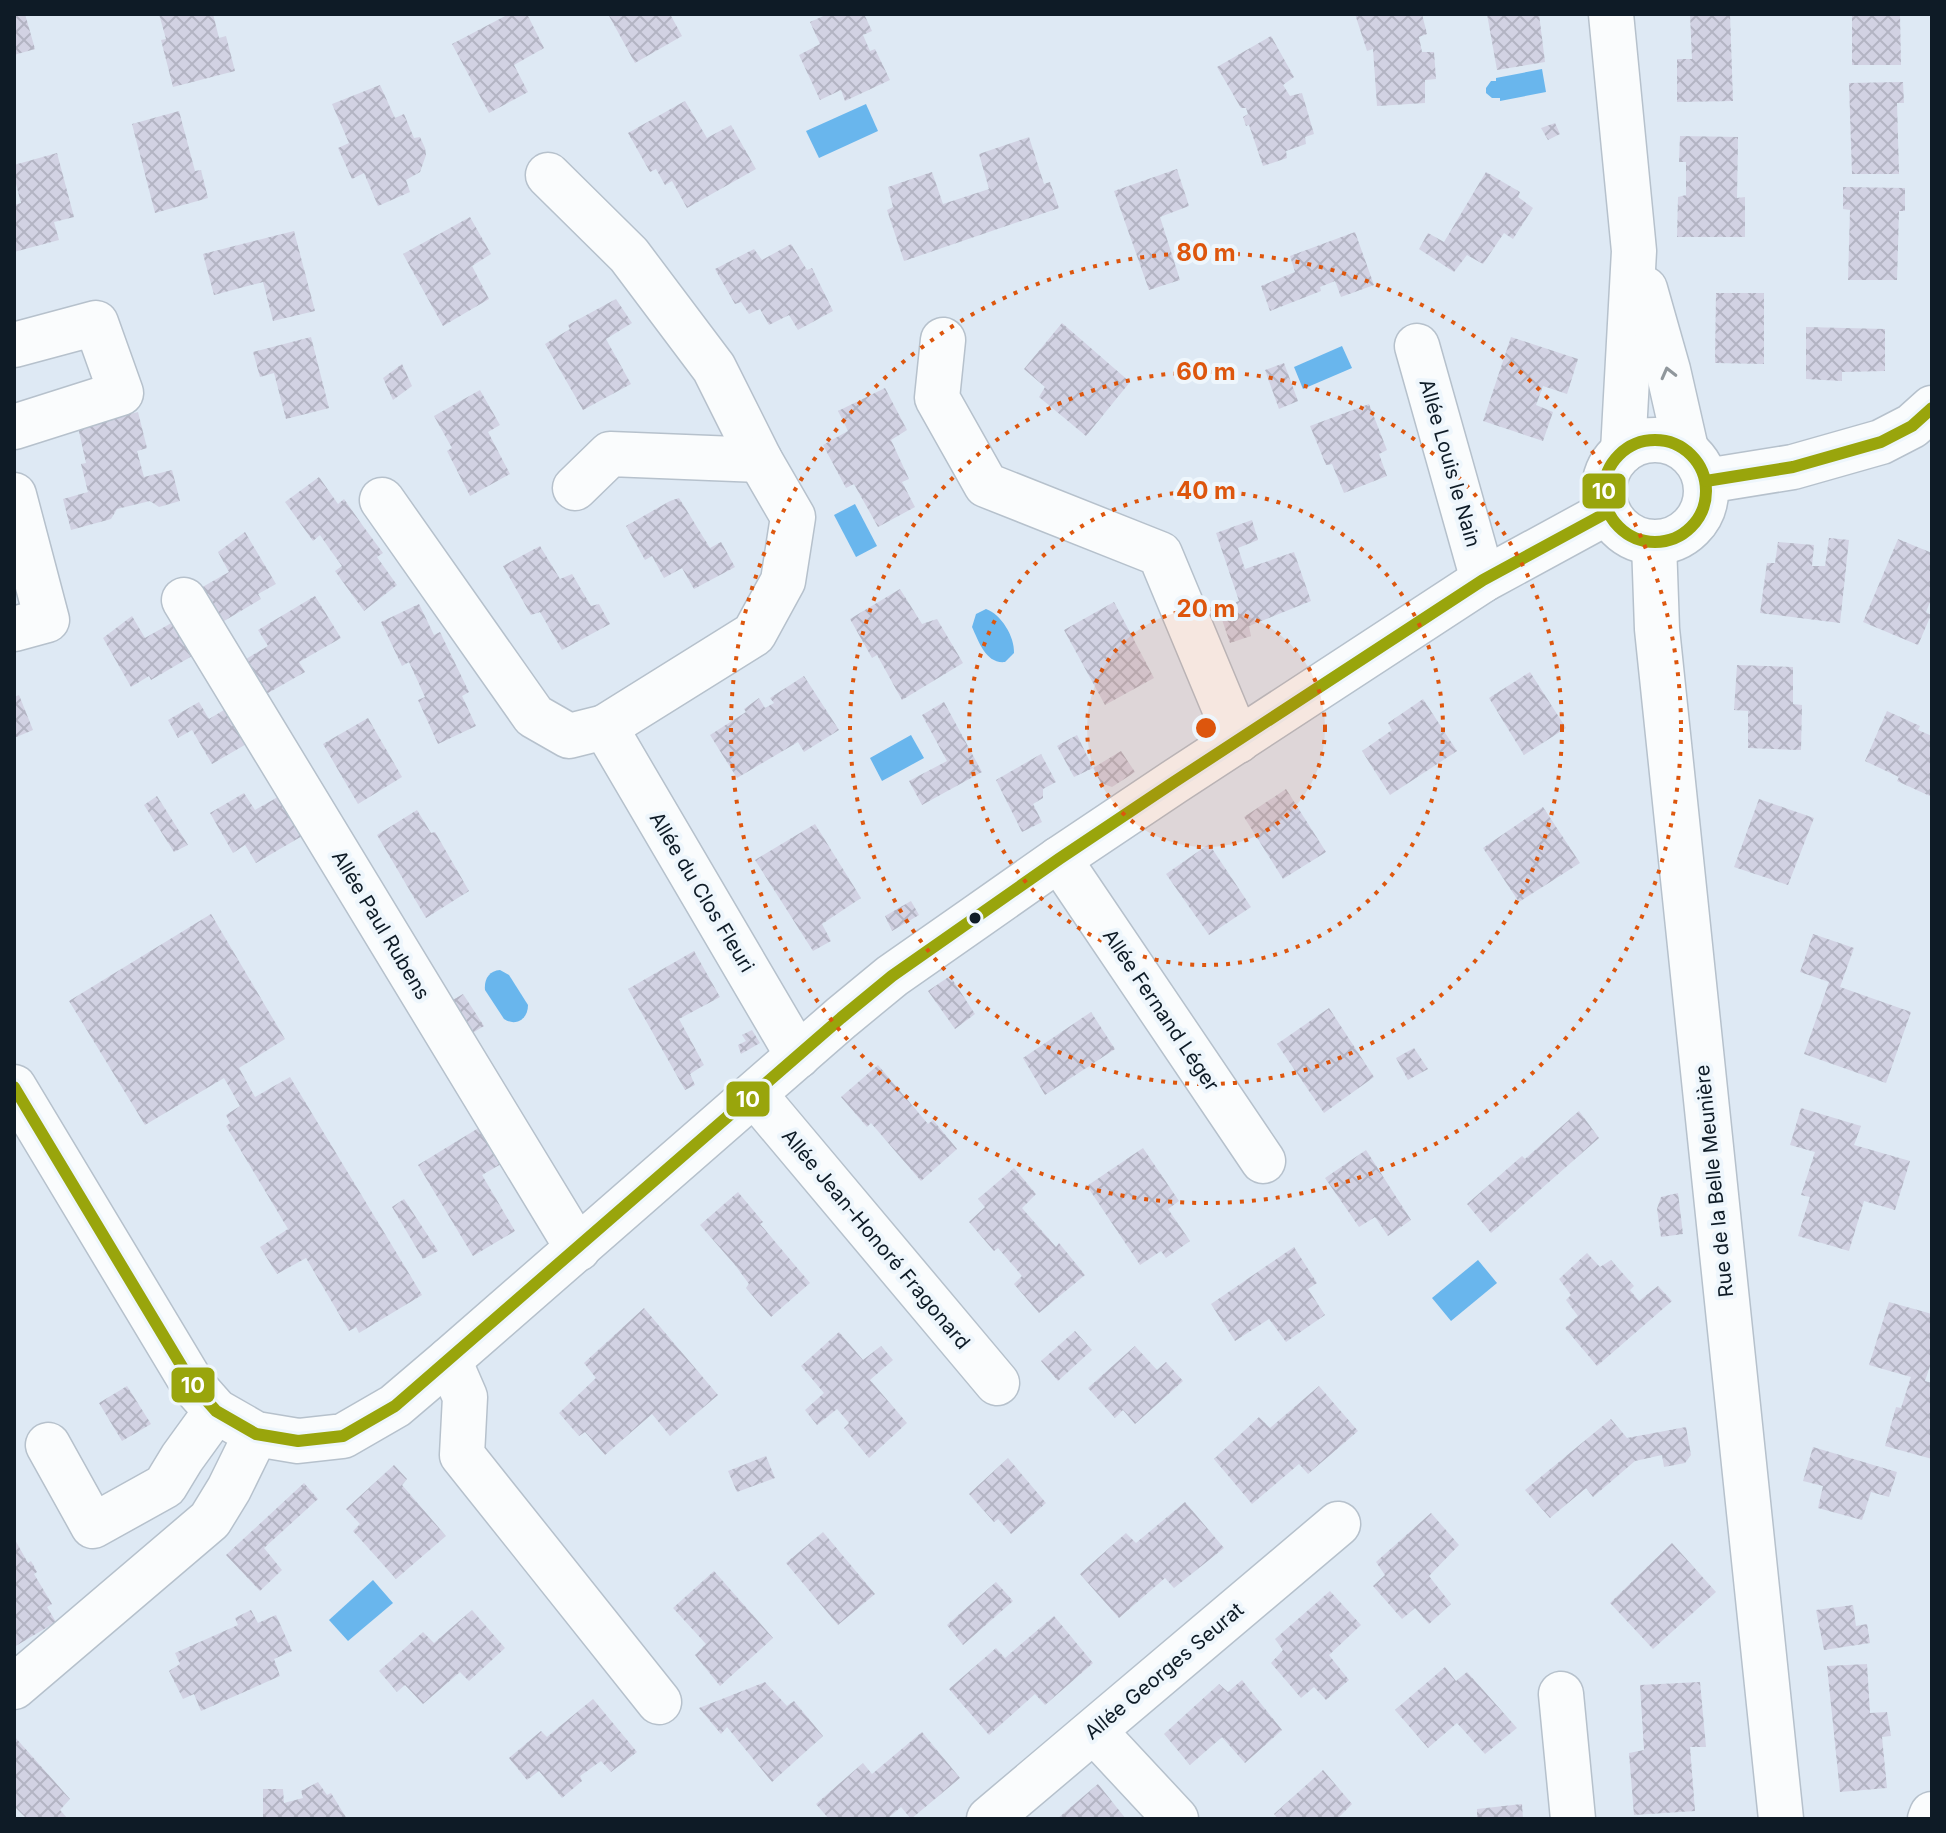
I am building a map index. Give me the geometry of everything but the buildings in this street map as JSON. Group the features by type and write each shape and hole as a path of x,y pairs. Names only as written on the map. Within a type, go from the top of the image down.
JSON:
{"street":[{"path":"1611,14 1634,251 1623,451"},
{"path":"382,500 534,716 569,736 605,727 754,634 783,581 793,517 760,460 714,368 629,255 548,175"},
{"path":"1634,251 1696,465 1706,504 1695,524 1676,539 1654,543 1635,539 1618,528 1608,512 1604,490 1609,468 1623,451 1643,441 1666,440 1696,465 1793,467 1881,442 1912,426 1932,408"},
{"path":"14,345 96,323 121,393 14,427"},
{"path":"943,340 937,398 986,485 1160,554 1238,741"},
{"name":"Allée Louis le Nain","path":"1417,346 1483,580"},
{"path":"575,488 610,454 760,460"},
{"path":"14,495 47,620 14,629"},
{"path":"14,1087 193,1385 216,1411 256,1434 298,1441 343,1436 395,1406 892,976 1059,859 1483,580 1608,512"},
{"name":"Rue de la Belle Meunière","path":"1654,543 1657,629 1781,1819"},
{"name":"Allée Paul Rubens","path":"184,600 578,1249"},
{"name":"Allée du Clos Fleuri","path":"605,727 798,1056"},
{"name":"Allée Fernand Léger","path":"1059,859 1263,1161"},
{"name":"Allée Jean-Honoré Fragonard","path":"755,1095 997,1383"},
{"path":"449,1360 465,1397 462,1455 659,1702"},
{"path":"48,1445 93,1526 165,1486 216,1411"},
{"path":"14,1687 210,1520 256,1434"},
{"name":"Allée Georges Seurat","path":"989,1819 1338,1524"},
{"path":"1561,1694 1573,1819"},
{"path":"1094,1731 1176,1819"}],"water":[{"path":"1542,69 1546,92 1500,101 1500,98 1492,98 1486,93 1486,88 1496,78"},
{"path":"866,104 878,131 819,158 806,131"},
{"path":"1342,346 1352,368 1303,389 1294,367"},
{"path":"855,504 877,546 856,557 834,515"},
{"path":"986,609 1002,621 1010,633 1014,653 1005,662 988,656 972,627 976,614"},
{"path":"911,735 924,758 882,781 870,758"},
{"path":"500,970 509,975 528,1005 526,1014 517,1022 504,1019 485,990 488,976"},
{"path":"1478,1260 1497,1283 1451,1321 1432,1298"},
{"path":"373,1580 393,1603 348,1641 329,1620"}],"transit line":[{"name":"10","path":"1706,481 1793,467 1881,442 1912,426 1932,408"},
{"name":"10","path":"1655,440 1675,444 1691,455 1702,471 1706,491 1702,511 1691,527 1675,538 1655,542 1635,538 1619,527 1608,511 1604,491 1608,471 1619,455 1635,444 1655,440"},
{"name":"10","path":"14,1087 193,1385 216,1411 256,1434 298,1441 343,1436 395,1406 892,976 1059,859 1483,580 1608,512"}]}
